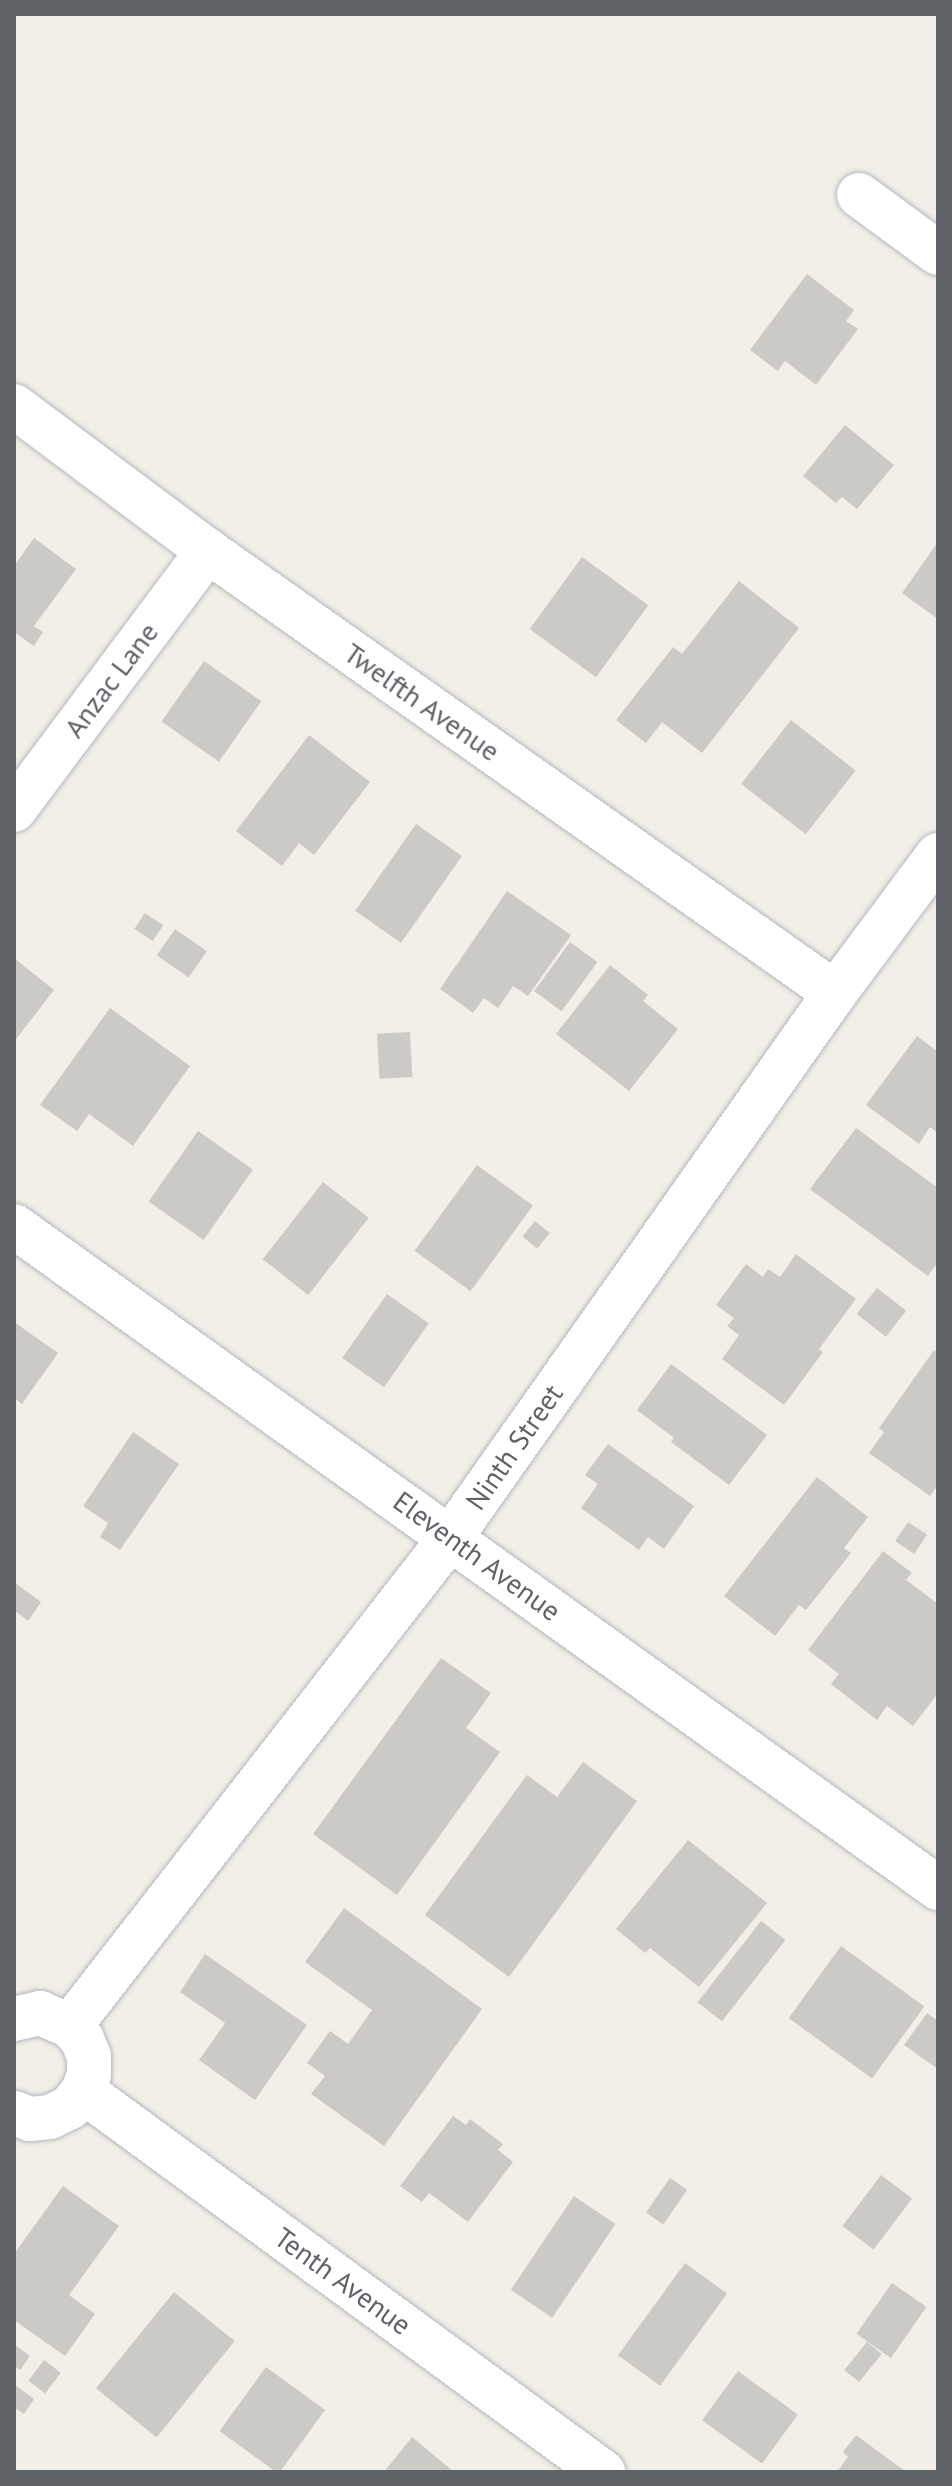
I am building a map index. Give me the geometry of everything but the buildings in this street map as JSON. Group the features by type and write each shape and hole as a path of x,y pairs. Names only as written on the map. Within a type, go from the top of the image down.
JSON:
{"street":[{"path":"859,195 938,253"},
{"name":"Twelfth Avenue","path":"14,406 208,551 835,993"},
{"name":"Anzac Lane","path":"14,810 208,551"},
{"name":"Ninth Street","path":"70,2026 451,1537 835,993 938,855"},
{"name":"Eleventh Avenue","path":"14,1226 938,1888"},
{"path":"14,2019 40,2013 57,2017 82,2039 89,2056 89,2074 83,2091 70,2107 50,2117 30,2119 14,2113"},
{"name":"Tenth Avenue","path":"83,2091 603,2472"}]}
